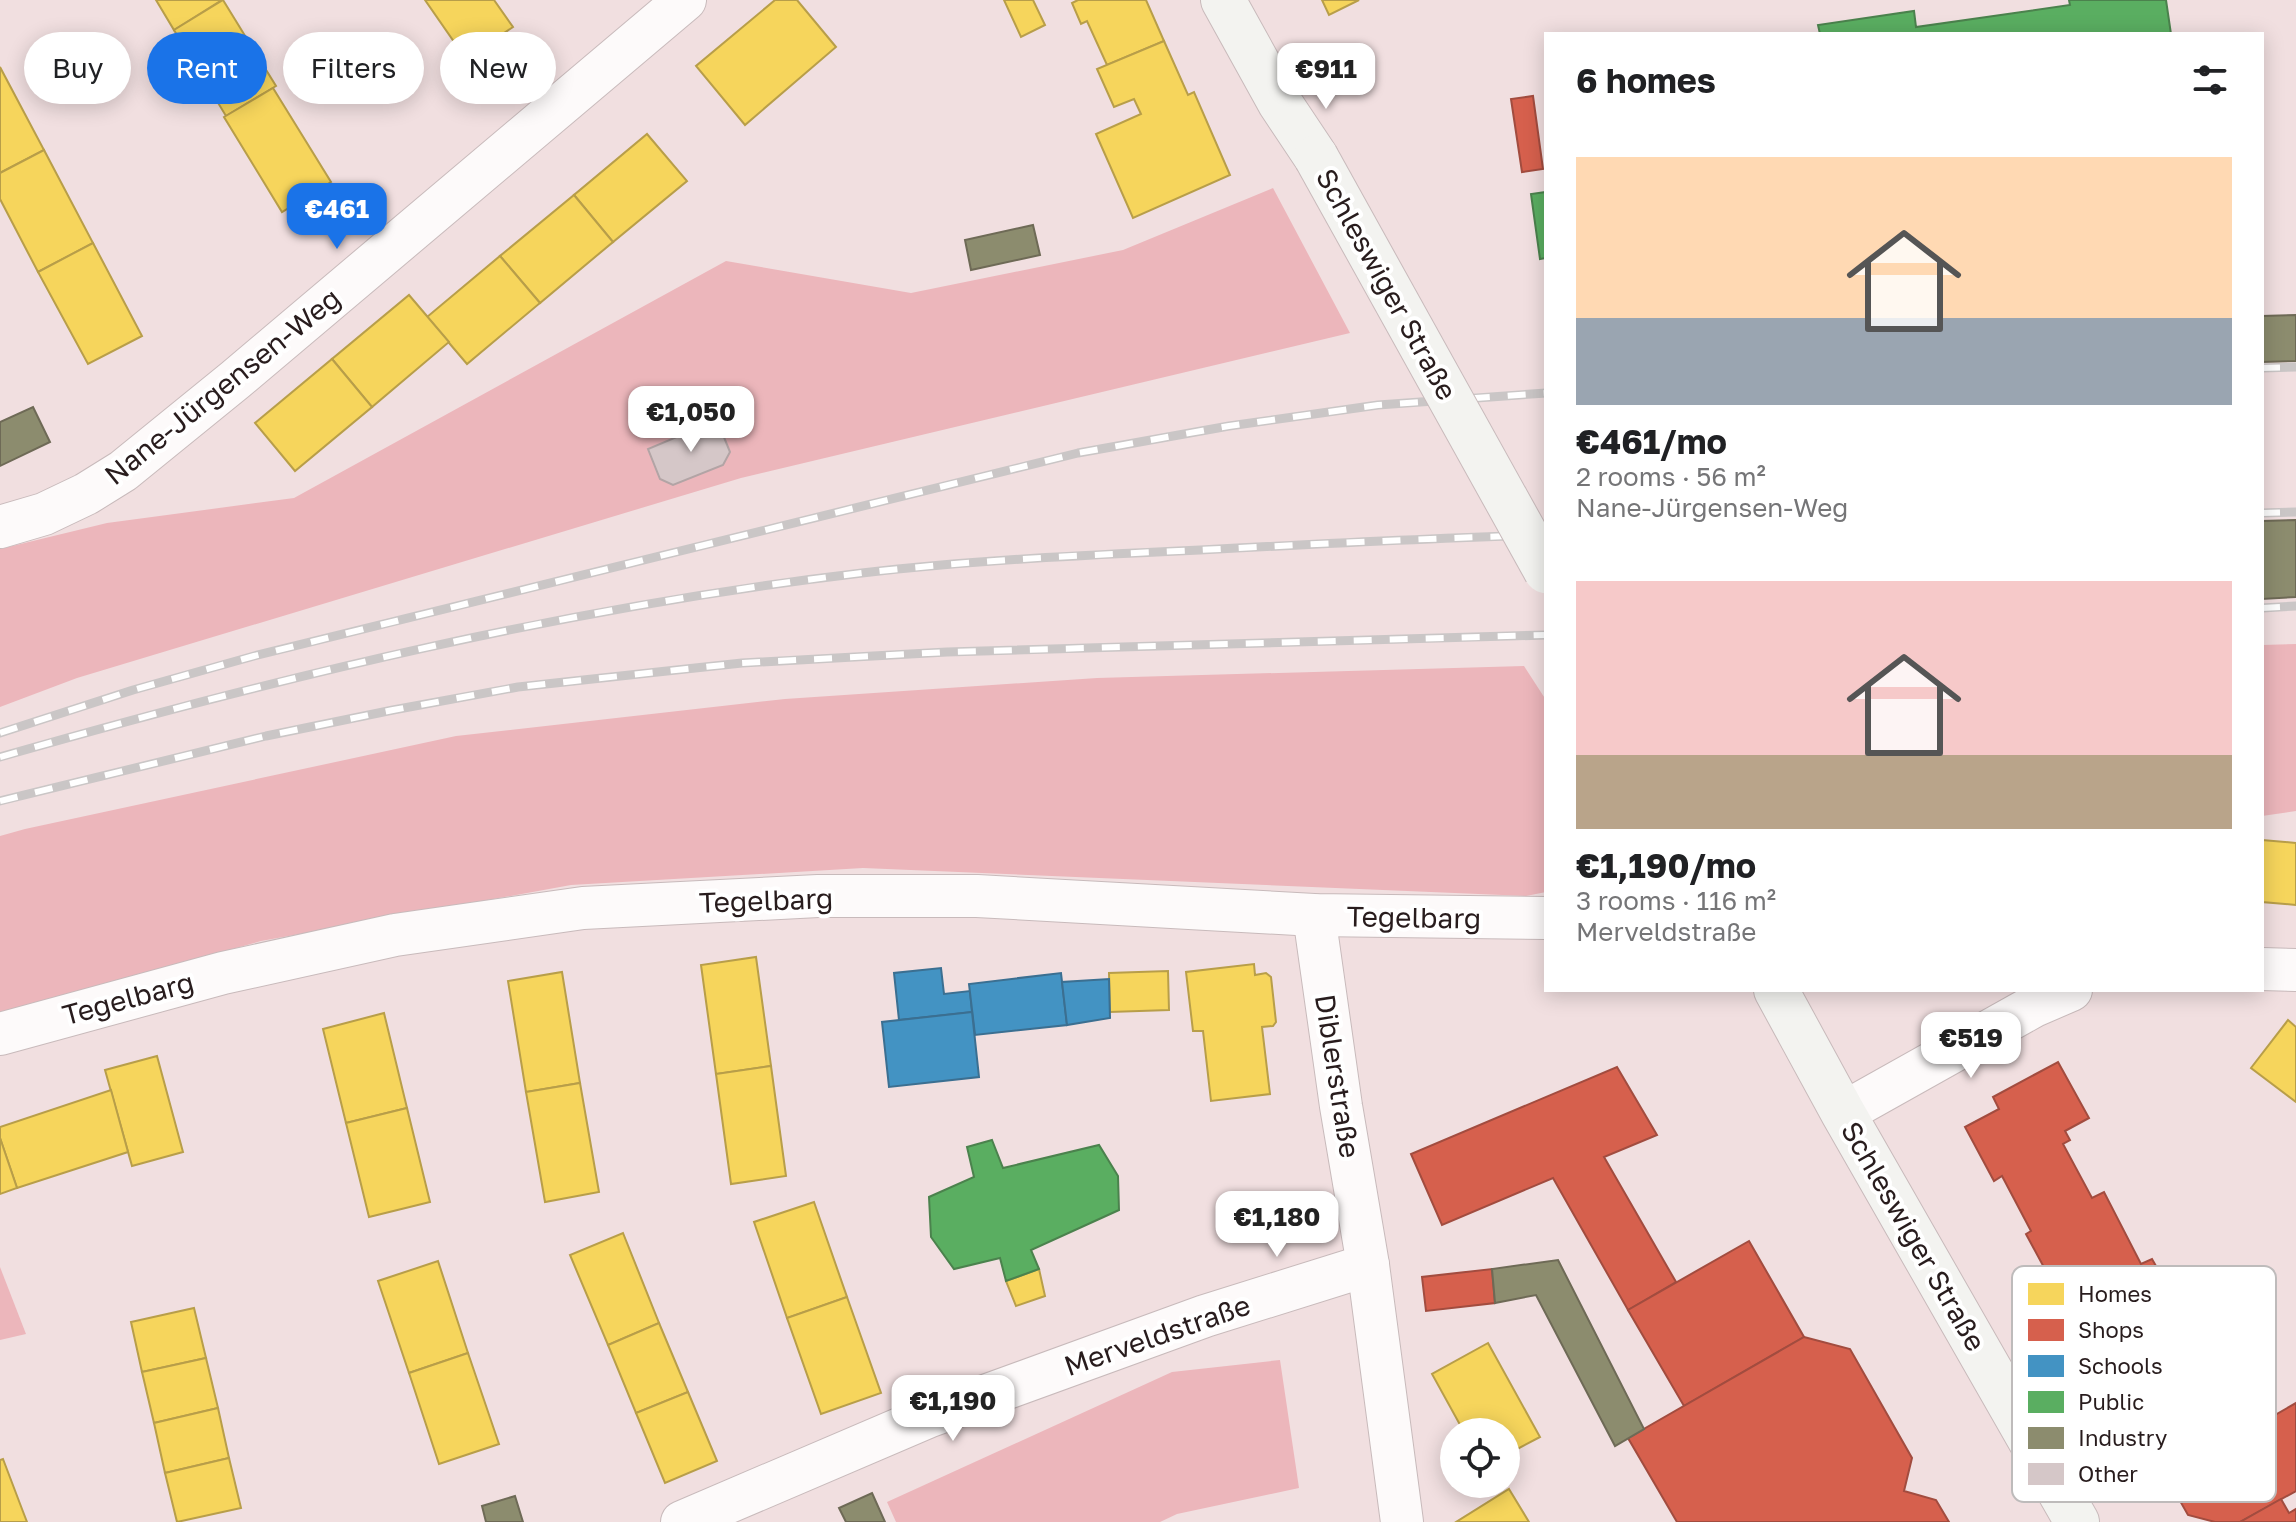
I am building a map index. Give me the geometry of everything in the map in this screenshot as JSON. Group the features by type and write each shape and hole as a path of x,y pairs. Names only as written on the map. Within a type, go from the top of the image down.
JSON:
{"main road":[{"name":"Schleswiger Straße","path":"1223,0 1280,103 1316,157 1544,567"},
{"name":"Schleswiger Straße","path":"1777,992 2012,1408"},
{"name":"Schleswiger Straße","path":"2066,1502 2077,1522"}],"street":[{"name":"Nane-Jürgensen-Weg","path":"0,527 44,514 86,494 123,471 685,0"},
{"name":"Tegelbarg","path":"0,1034 223,973 395,935 583,908 818,896 977,896 1314,915 1544,918"},
{"name":"Diblerstraße","path":"1314,915 1341,1106 1368,1265 1402,1522"},
{"path":"2264,969 2296,970"},
{"path":"1843,1113 2034,1006 2066,992"},
{"name":"Merveldstraße","path":"682,1522 930,1416 1205,1316 1368,1265"}],"shaded area":[{"path":"1273,188 1350,333 741,478 77,678 0,707 0,549 107,523 294,498 726,261 911,293 1123,250"},
{"path":"2296,644 2296,811 2264,816 2264,645"},
{"path":"1524,666 1544,697 1544,892 1526,896 863,868 571,885 261,941 0,1013 0,836 456,736 785,699 1097,678"},
{"path":"0,1267 26,1334 0,1340"},
{"path":"1280,1360 1299,1488 1177,1514 1160,1522 896,1522 887,1502 1172,1372"}],"building: Homes":[{"path":"156,0 222,0 174,30"},
{"path":"223,0 243,32 175,32"},
{"path":"425,0 494,0 513,27 506,32 447,32"},
{"path":"775,0 797,0 836,47 745,125 696,66"},
{"path":"1004,0 1033,0 1045,25 1021,37"},
{"path":"1078,0 1146,0 1164,41 1107,65 1087,21 1081,24 1072,3"},
{"path":"1322,0 1359,0 1329,15"},
{"path":"1164,41 1188,95 1194,92 1230,175 1133,218 1096,134 1141,114 1134,99 1114,107 1097,69"},
{"path":"0,67 44,150 0,173"},
{"path":"267,71 276,86 267,91"},
{"path":"273,88 331,182 282,212 224,117 246,104 267,104 267,92"},
{"path":"219,104 246,104 226,116"},
{"path":"647,134 687,181 613,242 574,195"},
{"path":"44,150 93,243 38,272 0,199 0,173"},
{"path":"574,195 613,242 540,303 500,256"},
{"path":"93,243 142,336 88,364 38,272"},
{"path":"500,256 540,303 467,364 427,317"},
{"path":"409,295 449,342 372,407 332,359"},
{"path":"332,359 372,407 295,471 255,423"},
{"path":"2264,840 2296,843 2296,905 2264,902"},
{"path":"756,957 771,1066 716,1074 701,965"},
{"path":"1254,964 1255,975 1266,973 1271,977 1276,1022 1273,1026 1262,1027 1270,1094 1211,1101 1203,1031 1193,1031 1186,972"},
{"path":"1168,971 1169,1010 1110,1012 1109,973"},
{"path":"562,972 580,1083 526,1092 508,981"},
{"path":"384,1013 407,1108 346,1123 323,1029"},
{"path":"2288,1020 2296,1027 2296,1102 2251,1068"},
{"path":"157,1056 183,1152 132,1166 105,1070"},
{"path":"771,1066 786,1176 731,1184 716,1074"},
{"path":"580,1083 599,1192 545,1202 526,1092"},
{"path":"111,1090 128,1152 17,1188 0,1138 0,1127"},
{"path":"407,1108 430,1202 369,1217 346,1123"},
{"path":"0,1138 17,1188 0,1194"},
{"path":"814,1202 847,1297 787,1318 754,1222"},
{"path":"623,1233 659,1323 608,1345 570,1255"},
{"path":"438,1261 468,1353 409,1373 378,1281"},
{"path":"1039,1269 1045,1296 1016,1306 1006,1281"},
{"path":"847,1297 881,1393 821,1414 787,1318"},
{"path":"194,1308 206,1358 142,1372 131,1322"},
{"path":"659,1323 688,1392 636,1413 608,1345"},
{"path":"1488,1343 1540,1437 1520,1448 1520,1418 1456,1418 1432,1374"},
{"path":"468,1353 499,1444 439,1464 409,1373"},
{"path":"206,1358 218,1408 154,1423 142,1372"},
{"path":"688,1392 717,1461 665,1483 636,1413"},
{"path":"218,1408 229,1458 165,1473 154,1423"},
{"path":"229,1458 241,1508 177,1522 165,1473"},
{"path":"3,1459 27,1522 0,1522 0,1460"},
{"path":"1495,1498 1514,1498 1529,1522 1456,1522"}],"building: Shops":[{"path":"1533,96 1543,169 1522,172 1511,99"},
{"path":"2058,1062 2089,1118 2065,1131 2070,1140 2063,1144 2092,1198 2104,1192 2141,1264 2152,1259 2156,1266 2043,1266 2026,1234 2031,1231 2002,1176 1994,1181 1965,1127 1999,1109 1993,1097"},
{"path":"1617,1067 1657,1135 1604,1157 1676,1282 1628,1310 1553,1178 1442,1225 1411,1154"},
{"path":"1749,1241 1804,1337 1684,1406 1628,1310"},
{"path":"1492,1269 1495,1303 1426,1311 1422,1277"},
{"path":"1804,1337 1850,1349 1912,1458 1904,1491 1936,1500 1949,1522 1677,1522 1628,1438"},
{"path":"2296,1403 2296,1491 2240,1522 2215,1522 2188,1515 2181,1502 2276,1502 2276,1414"},
{"path":"2281,1499 2289,1513 2296,1509 2296,1522 2240,1522 2276,1502"}],"building: Schools":[{"path":"941,968 944,994 970,991 972,1012 899,1020 894,973"},
{"path":"1061,973 1067,1025 975,1035 969,984"},
{"path":"1109,979 1110,1018 1067,1025 1062,982"},
{"path":"972,1012 979,1077 889,1087 882,1022"}],"building: Public":[{"path":"2069,0 2166,0 2171,32 1820,32 1818,25 1914,11 1916,27 2070,5"},
{"path":"1544,192 1544,258 1540,259 1531,194"},
{"path":"992,1140 1003,1168 1099,1145 1118,1176 1119,1210 1031,1250 1039,1269 1006,1281 1000,1258 954,1269 931,1237 929,1197 974,1177 967,1147"}],"building: Industry":[{"path":"1033,225 1040,255 971,270 965,240"},
{"path":"2296,315 2296,361 2264,362 2264,316"},
{"path":"33,407 50,442 0,466 0,422"},
{"path":"2296,520 2296,597 2264,599 2264,521"},
{"path":"1558,1260 1644,1429 1615,1446 1536,1295 1495,1303 1492,1269"},
{"path":"872,1493 885,1522 846,1522 839,1508"},
{"path":"515,1496 523,1522 486,1522 482,1506"}],"building: Other":[{"path":"717,420 730,452 723,465 673,485 660,479 648,449"}],"railway":[{"path":"2264,368 2296,367"},
{"path":"0,733 133,690 254,656 1078,453 1229,426 1378,405 1544,393"},
{"path":"2264,513 2296,512"},
{"path":"0,757 213,699 427,647 753,587 904,568 1031,558 1544,535"},
{"path":"2264,608 2296,606"},
{"path":"0,801 266,736 518,687 742,663 947,652 1544,635"}]}
